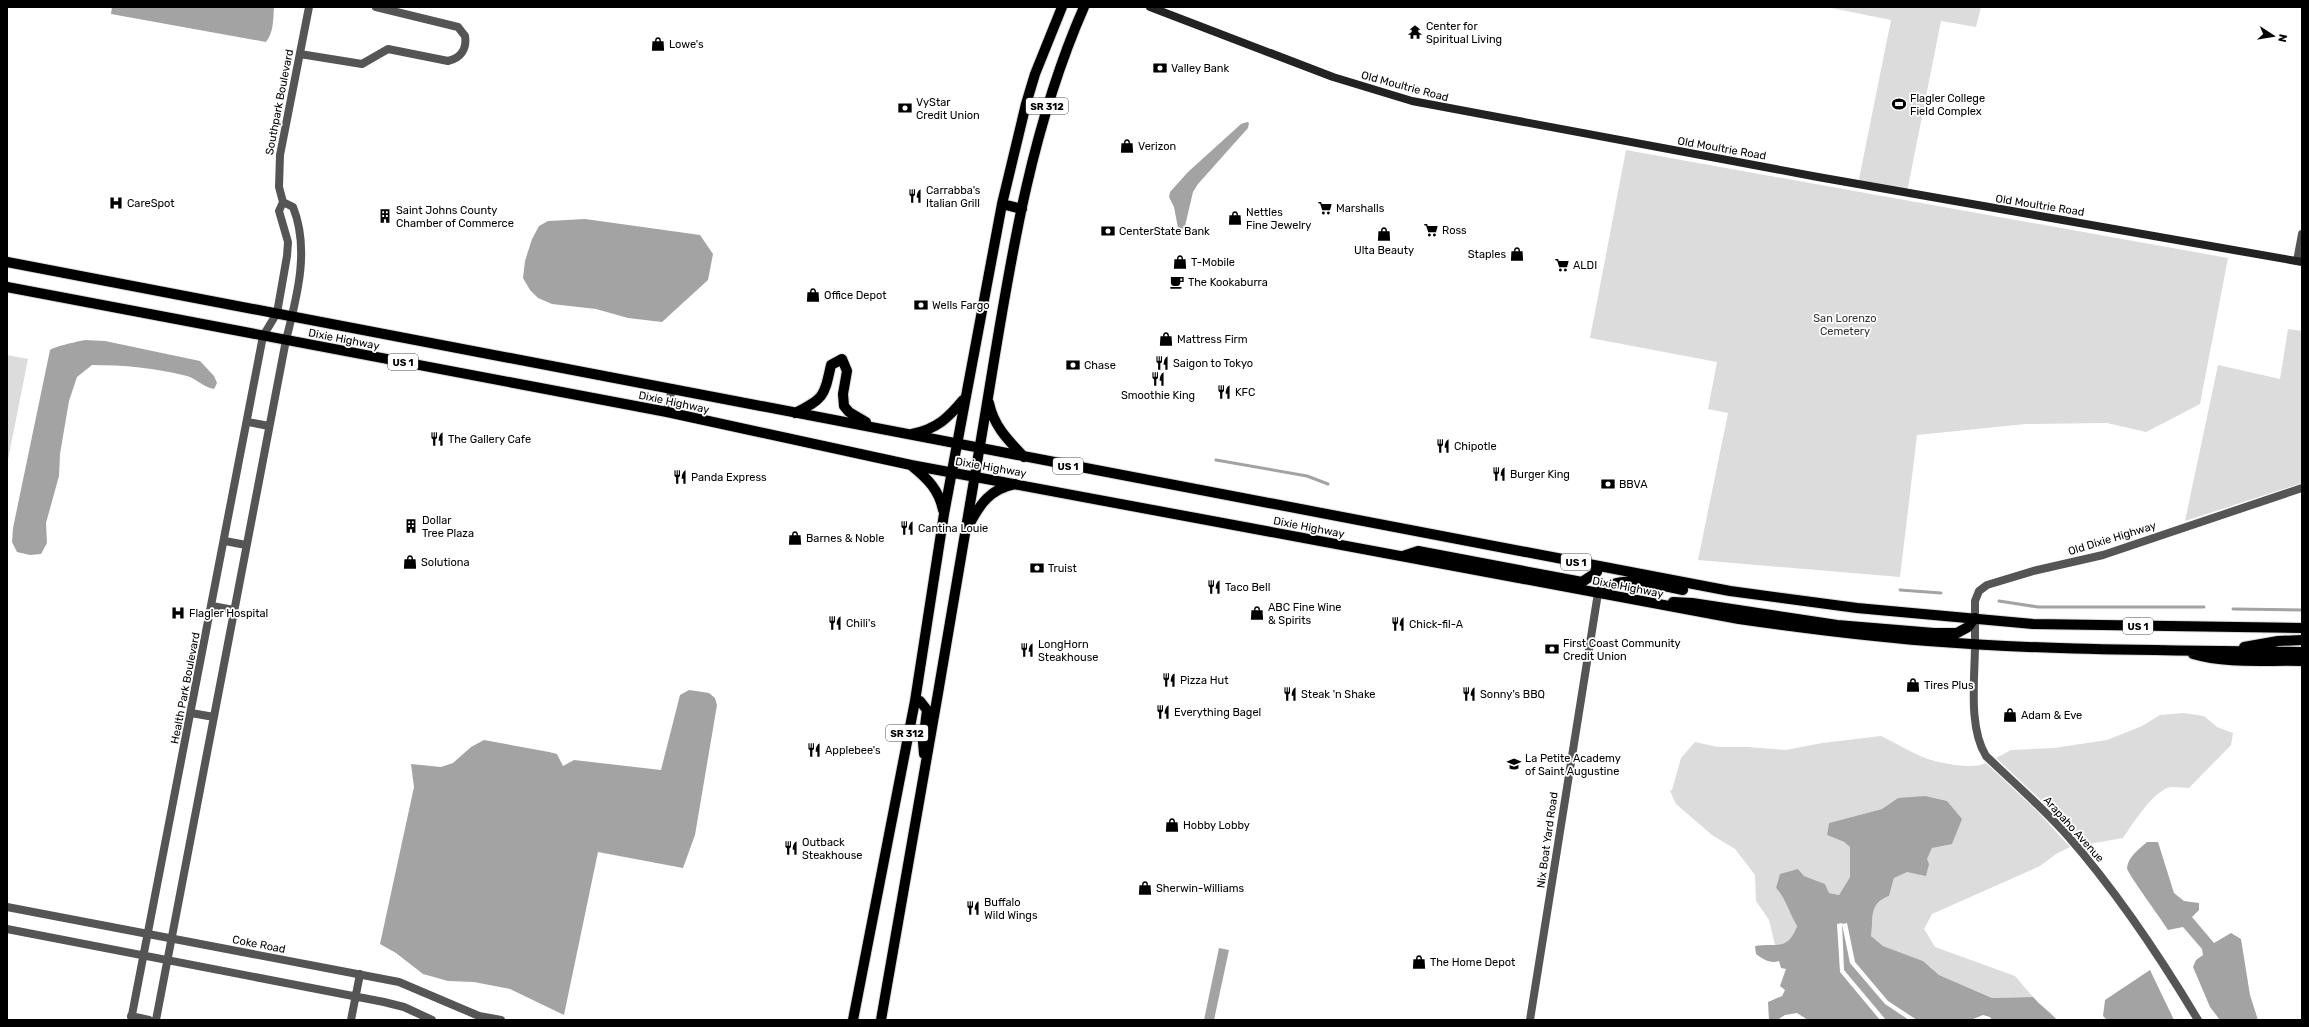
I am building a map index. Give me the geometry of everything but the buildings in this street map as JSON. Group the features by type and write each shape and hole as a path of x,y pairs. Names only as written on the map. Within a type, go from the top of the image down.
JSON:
{"main road":[{"name":"SR 312","path":"853,1020 914,701 944,514 1002,204 1028,96 1062,7"},
{"name":"SR 312","path":"881,1020 980,449 1000,320 1022,209 1037,139 1051,92 1084,7"},
{"name":"Old Moultrie Road","path":"1150,7 1333,77 1412,101 1818,177 2300,262"},
{"path":"1002,204 1022,209"},
{"name":"Dixie Highway","path":"7,262 672,388 795,413 872,426 907,435 980,449 1757,595 1857,608 1975,618"},
{"name":"Dixie Highway","path":"7,287 667,412 911,465 1663,605 1799,628 1975,644"},
{"path":"795,413 816,403 821,398 831,365 842,359 847,371 843,394 844,406 849,412 872,426"},
{"path":"988,393 992,417 998,428 1024,457"},
{"path":"907,435 925,432 938,426 949,417 965,398"},
{"path":"911,465 928,478 938,491 944,514"},
{"path":"965,534 984,499 995,491 1019,484"},
{"path":"1401,556 1418,551 1582,582 1597,572"},
{"path":"1576,562 1597,572"},
{"path":"1597,572 1599,581 1598,593"},
{"path":"1598,593 1611,583 1625,581 1723,596 1757,595"},
{"path":"1663,605 1676,602 1687,603 1837,625 1934,634 1957,632 1968,627 1975,618"},
{"name":"US 1","path":"1975,618 2033,624 2302,628"},
{"path":"2229,651 2262,643 2302,640"},
{"name":"US 1","path":"1975,644 2084,649 2302,652"},
{"path":"2182,650 2208,658 2302,661"},
{"path":"914,701 920,701 927,710 923,742 926,766"}],"street":[{"name":"Southpark Boulevard","path":"263,336 277,313 288,242 279,211 283,202 279,187 280,155 309,7"},
{"path":"300,54 362,64 388,49 448,61 458,58 465,49 465,36 458,27 376,7"},
{"path":"156,1020 269,426 296,297 302,244 300,228 293,206 283,202"},
{"path":"2300,262 2302,234"},
{"name":"Health Park Boulevard","path":"131,1018 225,541 263,336"},
{"path":"667,412 672,388"},
{"path":"248,422 269,426"},
{"name":"Old Dixie Highway","path":"1975,644 1975,600 1979,591 1996,581 2103,554 2302,488"},
{"path":"225,541 246,545"},
{"name":"Nix Boat Yard Road","path":"1530,1020 1598,593"},
{"path":"212,606 234,610"},
{"name":"Arapaho Avenue","path":"1975,644 1975,718 1981,748 1986,756 2040,806 2091,863 2145,934 2198,1020"},
{"path":"191,713 214,717"},
{"name":"Coke Road","path":"7,907 399,982 479,1016 501,1020"},
{"path":"7,930 355,996 404,1007 432,1020"},
{"path":"351,1020 360,974"},
{"path":"131,1018 149,1020"}],"green space":[{"name":"Flagler College Field Complex","path":"1827,7 1981,7 1976,27 1941,21 1907,192 1858,184 1891,20"},
{"name":"San Lorenzo Cemetery","path":"1626,150 2228,258 2200,404 2146,432 2107,423 2026,424 1917,435 1900,577 1698,560 1728,413 1708,409 1717,362 1590,338"},
{"path":"2288,329 2302,331 2302,483 2185,521 2218,365 2280,379"},
{"path":"7,355 28,359 7,465"},
{"path":"2183,713 2204,716 2217,727 2233,733 2231,745 2189,788 2169,787 2154,797 2142,810 2123,838 2083,845 2044,803 1996,758 2011,750 2054,748 2107,740 2142,726 2160,715"},
{"path":"1881,736 1919,756 1938,762 1965,766 1986,763 2036,810 2070,847 2056,854 2040,866 1932,914 1924,929 1935,947 2015,976 2033,997 1992,998 1939,975 1923,961 1883,946 1871,936 1873,912 1875,907 1882,899 1889,896 1894,878 1926,860 1932,848 1898,798 1882,809 1829,823 1827,835 1844,842 1850,847 1850,877 1839,895 1829,893 1825,884 1804,876 1798,869 1776,888 1797,926 1787,942 1780,945 1775,945 1769,920 1756,901 1755,875 1735,849 1712,835 1676,804 1670,791 1672,790 1681,758 1695,742 1718,747 1748,747 1786,750 1822,743"}],"shaded area":[{"path":"112,7 274,7 272,30 266,42 111,14"},
{"path":"1247,122 1249,123 1248,128 1198,184 1193,192 1185,226 1182,229 1178,228 1174,207 1169,197 1170,192 1188,172 1241,124"},
{"path":"585,219 700,235 713,254 708,280 662,322 628,318 596,309 552,304 538,298 530,290 523,278 525,261 532,239 539,226 548,221"},
{"path":"85,340 105,341 200,361 214,376 217,383 214,389 207,387 187,376 175,373 116,366 92,365 77,377 69,401 60,454 59,476 46,523 47,543 41,554 30,555 17,552 12,542 13,528 50,350"},
{"path":"689,690 709,693 715,698 717,705 695,835 683,868 598,852 564,1015 510,989 474,982 448,981 423,974 396,953 380,944 414,787 411,764 441,767 453,763 471,747 484,740 557,754 563,766 574,760 661,770 680,695"},
{"path":"1925,796 1947,801 1962,819 1952,844 1932,848 1927,859 1929,864 1926,876 1907,872 1894,878 1889,896 1882,899 1878,903 1873,912 1871,936 1883,946 1923,961 1939,975 1992,998 2033,997 2057,1020 1992,1020 1990,1017 1983,1015 1971,1020 1917,1020 1888,1001 1855,962 1847,923 1837,924 1840,972 1880,1020 1808,1020 1797,1013 1785,1015 1777,1020 1769,1020 1768,1002 1782,996 1785,990 1780,986 1786,969 1781,968 1779,961 1770,961 1756,954 1755,946 1785,943 1789,940 1797,926 1776,888 1780,874 1798,869 1804,876 1825,884 1829,893 1839,895 1850,877 1850,847 1844,842 1827,835 1829,823 1882,809 1898,798"},
{"path":"2147,842 2158,842 2174,893 2184,901 2199,903 2199,910 2192,917 2214,943 2231,933 2241,939 2250,995 2258,1020 2220,1020 2210,1007 2193,967 2196,960 2203,955 2202,949 2183,927 2168,930 2127,868 2129,860 2137,850"},
{"path":"1842,924 1850,963 1885,1004 1909,1020 1886,1020 1844,970"},
{"path":"1219,948 1229,950 1214,1020 1204,1020"},
{"path":"2150,970 2174,1020 2107,1020 2103,1016 2105,1000"}],"waterway":[{"path":"1216,460 1307,476 1328,484"},
{"path":"1900,590 1941,593"},
{"path":"1999,601 2038,607 2204,607"},
{"path":"2233,609 2302,610"}],"place":[{"name":"Center for Spiritual Living","path":"1415,32"},
{"name":"Lowe's","path":"658,44"},
{"name":"Valley Bank","path":"1160,68"},
{"name":"Flagler College Field Complex","path":"1899,104"},
{"name":"VyStar Credit Union","path":"905,108"},
{"name":"Verizon","path":"1127,146"},
{"name":"Carrabba's Italian Grill","path":"915,196"},
{"name":"CareSpot","path":"116,203"},
{"name":"Marshalls","path":"1325,208"},
{"name":"Saint Johns County Chamber of Commerce","path":"385,216"},
{"name":"Nettles Fine Jewelry","path":"1235,218"},
{"name":"Ross","path":"1431,230"},
{"name":"CenterState Bank","path":"1108,231"},
{"name":"Ulta Beauty","path":"1384,234"},
{"name":"Staples","path":"1517,254"},
{"name":"T-Mobile","path":"1180,262"},
{"name":"ALDI","path":"1562,265"},
{"name":"The Kookaburra","path":"1177,282"},
{"name":"Office Depot","path":"813,295"},
{"name":"Wells Fargo","path":"921,305"},
{"name":"Mattress Firm","path":"1166,339"},
{"name":"Saigon to Tokyo","path":"1162,363"},
{"name":"Chase","path":"1073,365"},
{"name":"Smoothie King","path":"1158,379"},
{"name":"KFC","path":"1224,392"},
{"name":"The Gallery Cafe","path":"437,439"},
{"name":"Chipotle","path":"1443,446"},
{"name":"Burger King","path":"1499,474"},
{"name":"Panda Express","path":"680,477"},
{"name":"BBVA","path":"1608,484"},
{"name":"Dollar Tree Plaza","path":"411,526"},
{"name":"Cantina Louie","path":"907,528"},
{"name":"Barnes & Noble","path":"795,538"},
{"name":"Solutiona","path":"410,562"},
{"name":"Truist","path":"1037,568"},
{"name":"Taco Bell","path":"1214,587"},
{"name":"Flagler Hospital","path":"178,613"},
{"name":"ABC Fine Wine & Spirits","path":"1257,613"},
{"name":"Chili's","path":"835,623"},
{"name":"Chick-fil-A","path":"1398,624"},
{"name":"First Coast Community Credit Union","path":"1552,649"},
{"name":"LongHorn Steakhouse","path":"1027,650"},
{"name":"Pizza Hut","path":"1169,680"},
{"name":"Tires Plus","path":"1913,685"},
{"name":"Steak 'n Shake","path":"1290,694"},
{"name":"Sonny's BBQ","path":"1469,694"},
{"name":"Everything Bagel","path":"1163,712"},
{"name":"Adam & Eve","path":"2010,715"},
{"name":"Applebee's","path":"814,750"},
{"name":"La Petite Academy of Saint Augustine","path":"1514,764"},
{"name":"Hobby Lobby","path":"1172,825"},
{"name":"Outback Steakhouse","path":"791,848"},
{"name":"Sherwin-Williams","path":"1145,888"},
{"name":"Buffalo Wild Wings","path":"973,908"},
{"name":"The Home Depot","path":"1419,962"}]}
